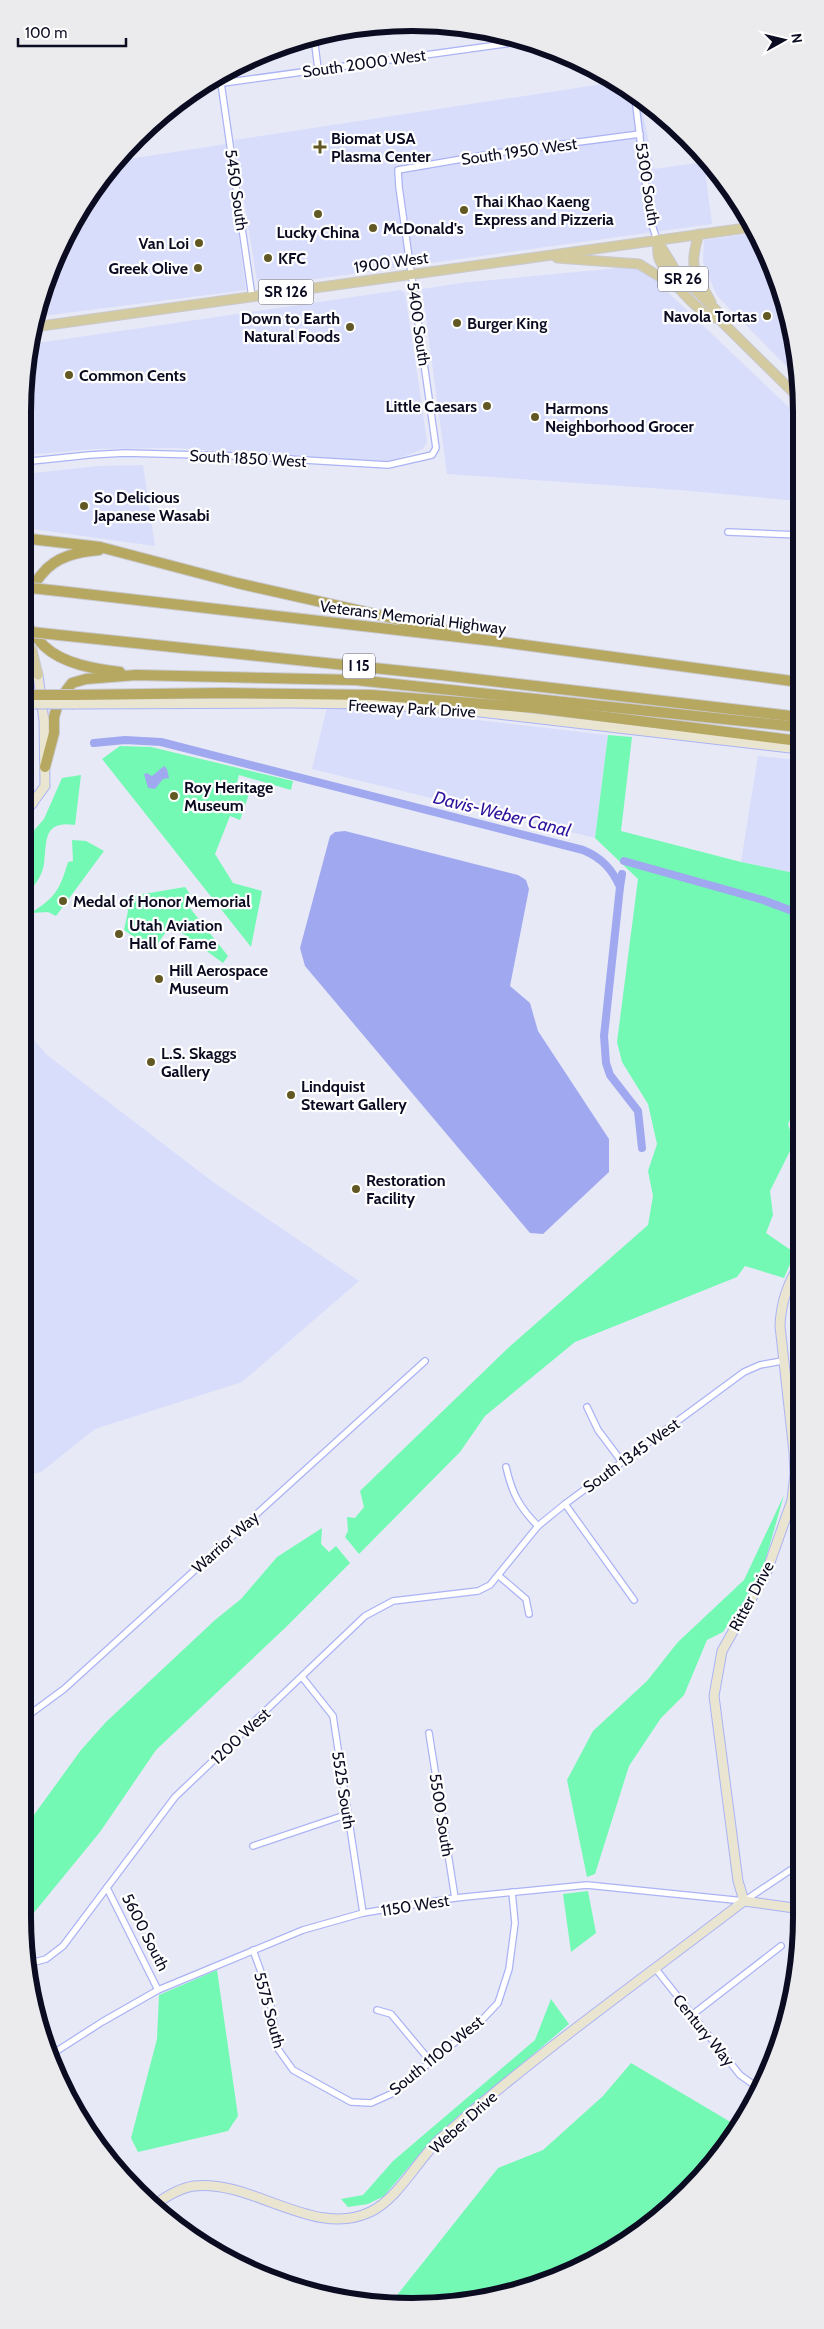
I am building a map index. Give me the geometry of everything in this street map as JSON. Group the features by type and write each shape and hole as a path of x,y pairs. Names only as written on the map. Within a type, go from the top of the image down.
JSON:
{"highway":[{"path":"31,539 61,541 110,549 237,583 494,641"},
{"path":"31,587 43,572 71,554 110,549"},
{"name":"Veterans Memorial Highway","path":"31,589 494,641 793,681"},
{"path":"31,629 44,646 57,656 100,669 136,675"},
{"name":"I 15","path":"31,632 441,675 793,716"},
{"path":"45,767 54,733 54,717 60,700 72,683 86,679 136,675 356,680 793,726"},
{"path":"31,696 75,700 222,693 372,695 535,708 793,740"}],"main road":[{"name":"1900 West","path":"41,326 745,228"},
{"path":"699,234 692,261 695,274 718,315"},
{"name":"SR 26","path":"658,240 658,258 678,288 711,318 718,315"},
{"name":"SR 26","path":"658,240 676,270 792,391"},
{"path":"539,256 639,264 678,288"},
{"path":"31,650 38,676"}],"street":[{"name":"South 2000 West","path":"221,83 508,43"},
{"path":"315,44 318,69"},
{"name":"5450 South","path":"221,83 252,297"},
{"name":"5300 South","path":"636,104 650,219 658,240"},
{"name":"South 1950 West","path":"398,170 503,152 640,134"},
{"name":"5400 South","path":"398,170 436,448"},
{"name":"South 1850 West","path":"31,461 125,453 237,456 388,465 432,455 436,448"},
{"path":"728,532 793,535"},
{"path":"31,805 45,786 44,721 38,676"},
{"name":"Freeway Park Drive","path":"31,703 75,700 366,704 444,708 793,748"},
{"path":"31,796 33,802"},
{"name":"Ritter Drive","path":"793,1277 785,1292 781,1309 782,1361 793,1424"},
{"name":"Warrior Way","path":"31,1713 64,1689 425,1361"},
{"name":"South 1345 West","path":"499,1576 538,1526 565,1504 744,1372 760,1365 782,1361"},
{"path":"587,1407 598,1430 622,1462"},
{"path":"506,1467 511,1485 522,1510 538,1526"},
{"name":"Ritter Drive","path":"744,1901 738,1880 714,1696 722,1651 767,1570 792,1500 793,1491"},
{"path":"565,1504 634,1600"},
{"path":"499,1576 526,1599 529,1614"},
{"name":"1200 West","path":"34,1962 46,1959 63,1946 175,1797 365,1616 376,1608 393,1601 478,1591 490,1585 499,1576"},
{"name":"5525 South","path":"302,1677 333,1716 363,1913"},
{"name":"5500 South","path":"429,1732 455,1898"},
{"path":"253,1846 348,1814"},
{"path":"744,1901 793,1868"},
{"name":"1150 West","path":"56,2052 102,2022 158,1990 303,1930 363,1913 455,1898 587,1885 744,1901"},
{"name":"5600 South","path":"107,1888 158,1990"},
{"name":"South 1100 West","path":"372,2103 391,2094 480,2022 498,2003 509,1969 515,1923 512,1892"},
{"path":"744,1901 793,1908"},
{"name":"Weber Drive","path":"160,2202 179,2191 193,2186 211,2186 227,2188 315,2216 336,2220 370,2213 383,2205 435,2144 538,2057 744,1901"},
{"path":"692,2015 782,1946"},
{"name":"5575 South","path":"253,1950 269,1994 278,2049 293,2070 351,2102 372,2103"},
{"name":"Century Way","path":"655,1968 740,2075 753,2085"},
{"path":"377,2010 391,2014 430,2062"}],"shaded area":[{"path":"605,84 642,109 654,169 699,163 705,169 712,224 258,287 234,140"},
{"path":"226,144 246,290 43,316 60,266 82,222 95,200 128,159"},
{"path":"748,234 764,266 773,290 780,313 790,370 717,296 703,262 704,240"},
{"path":"628,267 639,269 651,276 793,411 793,501 680,490 447,474 422,289 461,283"},
{"path":"401,290 405,293 427,442 423,449 395,460 380,463 176,448 95,449 31,455 32,387 38,343"},
{"path":"143,465 155,546 32,529 31,473 99,466"},
{"path":"328,703 608,735 595,838 312,769"},
{"path":"758,756 793,759 793,873 741,862"},
{"path":"31,1036 47,1055 213,1182 359,1281 242,1382 95,1429 41,1472 31,1474"}],"green space":[{"path":"608,735 632,737 621,831 741,862 793,873 793,1114 788,1124 793,1145 770,1191 773,1215 766,1233 793,1252 793,1258 784,1278 745,1266 737,1277 575,1342 485,1416 460,1452 359,1554 345,1537 348,1531 347,1517 355,1518 364,1507 360,1491 507,1349 648,1225 653,1196 648,1171 657,1144 648,1104 622,1062 617,1042 638,879 595,838"},
{"path":"120,746 151,747 293,781 291,790 239,775 235,791 249,794 240,820 230,816 215,854 233,883 262,891 251,947 102,759"},
{"path":"81,775 75,825 64,824 51,830 46,841 41,874 31,889 31,834 44,819 62,778"},
{"path":"72,840 86,841 104,851 56,916 48,912 31,913 56,892 68,862 73,861"},
{"path":"185,887 192,897 186,903 228,956 223,963 171,925 153,950 124,930 128,911 126,897"},
{"path":"784,1495 761,1576 723,1632 707,1640 684,1695 661,1718 629,1766 595,1874 587,1877 567,1780 593,1731 647,1681 678,1642 744,1580"},
{"path":"322,1528 321,1544 329,1552 336,1546 350,1563 285,1628 156,1750 100,1832 31,1916 31,1819 81,1750 106,1722 215,1620 241,1599 277,1557"},
{"path":"588,1891 596,1933 571,1952 563,1894"},
{"path":"217,1970 238,2116 228,2131 138,2152 131,2138 157,2039 159,1995"},
{"path":"551,1999 569,2024 431,2141 384,2196 368,2204 348,2207 341,2199 363,2195 393,2161 535,2040"},
{"path":"631,2063 732,2123 714,2149 681,2186 644,2219 602,2247 558,2269 511,2285 437,2297 395,2297 498,2168 543,2150 603,2096"}],"water":[{"path":"164,766 167,769 169,778 163,779 155,789 148,788 144,774 147,773 152,776"},
{"path":"345,831 518,875 526,880 529,889 510,986 530,1003 538,1031 609,1139 609,1172 543,1234 530,1233 305,966 300,948 330,836 335,832"}],"waterway":[{"name":"Davis-Weber Canal","path":"94,743 125,740 161,742 583,850 601,860 610,869 620,887 604,1036 606,1063 610,1075 638,1111 642,1148"},
{"path":"624,861 763,900 793,911"},
{"name":"Davis-Weber Canal","path":"620,887 622,874"}],"place":[{"name":"Biomat USA Plasma Center","path":"320,147"},
{"name":"Thai Khao Kaeng Express and Pizzeria","path":"464,210"},
{"name":"Lucky China","path":"318,214"},
{"name":"McDonald's","path":"373,228"},
{"name":"Van Loi","path":"199,243"},
{"name":"KFC","path":"268,258"},
{"name":"Greek Olive","path":"198,268"},
{"name":"Navola Tortas","path":"767,316"},
{"name":"Burger King","path":"457,323"},
{"name":"Down to Earth Natural Foods","path":"350,327"},
{"name":"Common Cents","path":"69,375"},
{"name":"Little Caesars","path":"487,406"},
{"name":"Harmons Neighborhood Grocer","path":"535,417"},
{"name":"So Delicious Japanese Wasabi","path":"84,506"},
{"name":"Roy Heritage Museum","path":"174,796"},
{"name":"Medal of Honor Memorial","path":"63,901"},
{"name":"Utah Aviation Hall of Fame","path":"119,934"},
{"name":"Hill Aerospace Museum","path":"159,979"},
{"name":"L.S. Skaggs Gallery","path":"151,1062"},
{"name":"Lindquist Stewart Gallery","path":"291,1095"},
{"name":"Restoration Facility","path":"356,1189"}]}
